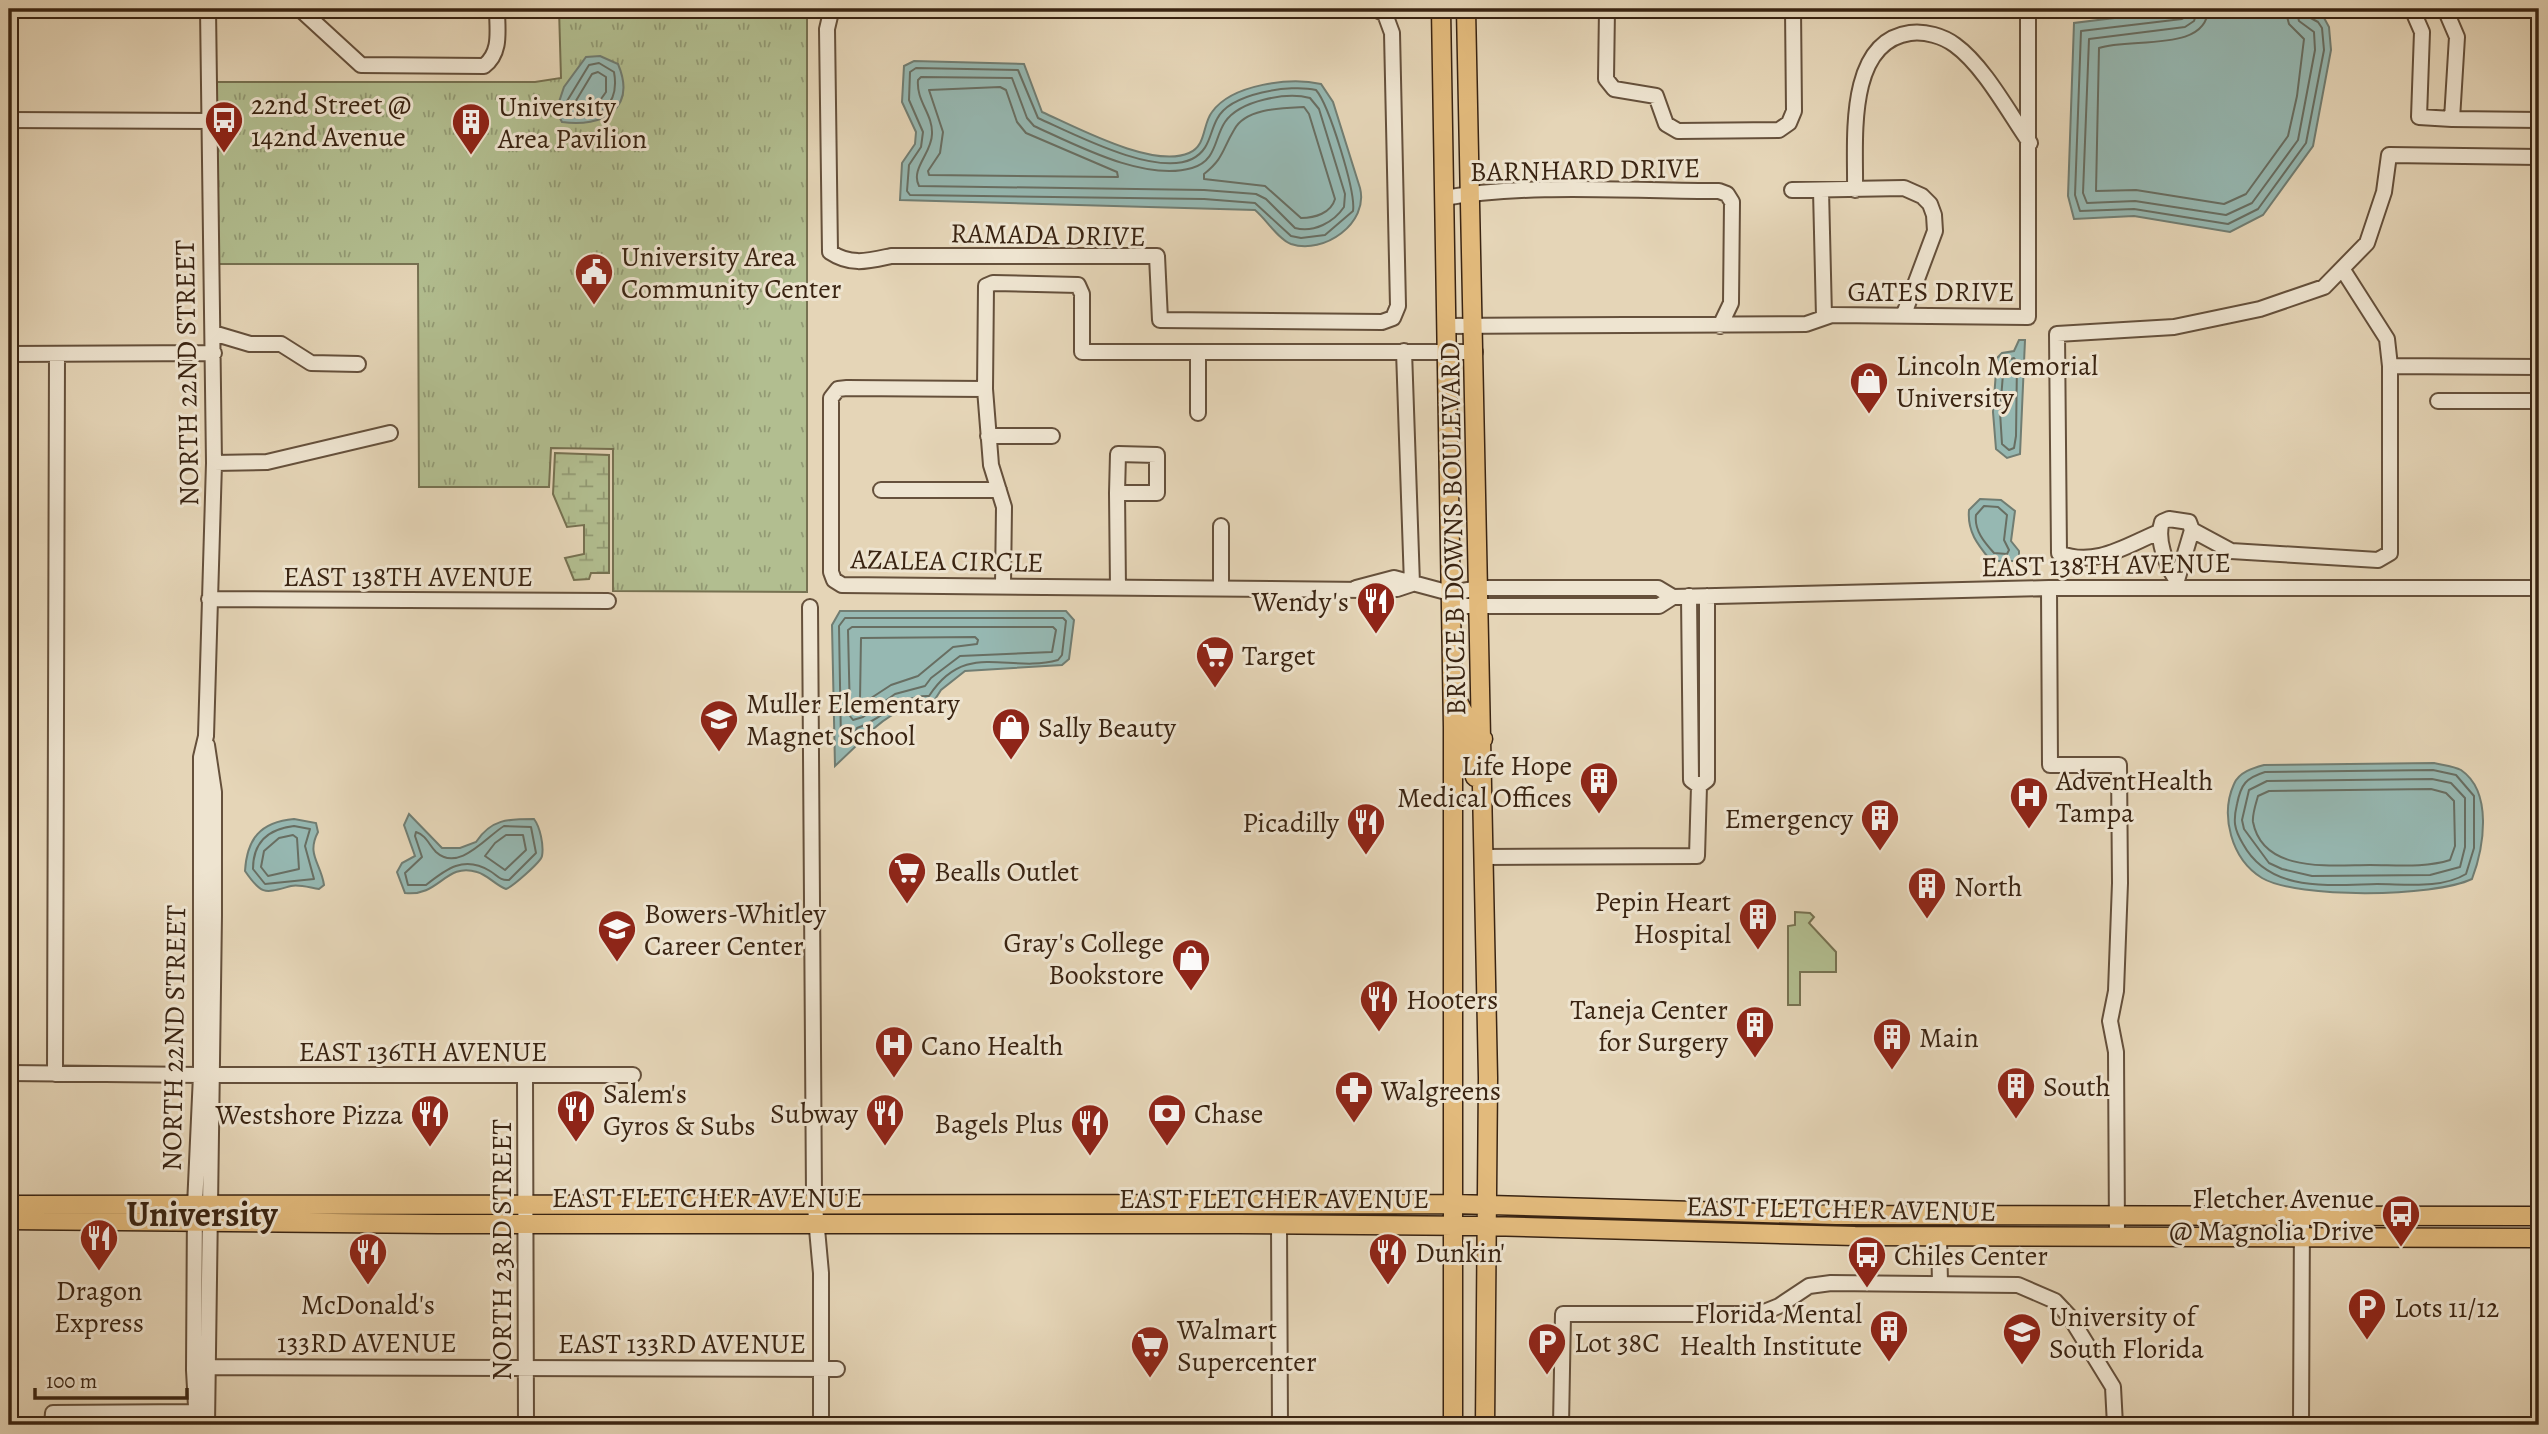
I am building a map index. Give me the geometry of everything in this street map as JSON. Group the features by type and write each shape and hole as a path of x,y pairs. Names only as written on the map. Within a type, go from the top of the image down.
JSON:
{"main road":[{"name":"BRUCE B DOWNS BOULEVARD","path":"1441,9 1453,727 1453,1425"},
{"name":"BRUCE B DOWNS BOULEVARD","path":"1466,9 1488,1071 1485,1425"},
{"path":"1452,688 1469,724 1483,739"},
{"path":"1453,727 1464,736 1470,749 1484,825"},
{"name":"EAST FLETCHER AVENUE","path":"9,1220 527,1204 1103,1223 1454,1225 1781,1235 2539,1238"},
{"name":"EAST FLETCHER AVENUE","path":"9,1205 527,1224 1212,1205 1454,1204 1836,1215 2539,1216"},
{"path":"1103,1223 1133,1215 1175,1215 1212,1205"}],"street":[{"name":"NORTH 22ND STREET","path":"196,1418 214,915 214,792 206,736 214,463 208,9"},
{"path":"300,9 361,65 484,66 493,59 496,49 497,9"},
{"name":"RAMADA DRIVE","path":"838,9 831,12 827,29 830,252 840,259 855,263 891,256 1157,256 1160,320 1382,322 1393,318 1398,306 1396,186 1392,33 1385,14 1375,9"},
{"path":"1608,9 1606,79 1614,89 1656,96 1666,124 1678,131 1779,130 1789,123 1794,111 1793,9"},
{"name":"GATES DRIVE","path":"1446,326 1806,324 1824,317 1904,314 2028,317 2028,9"},
{"path":"2412,9 2422,32 2419,117 2539,120"},
{"path":"2445,9 2457,37 2452,119"},
{"path":"1855,190 1857,98 1875,52 1900,34 1919,32 1938,36 1955,45 1972,61 2030,143"},
{"path":"9,120 209,121"},
{"path":"2159,532 2136,540 2119,553 2092,558 2070,558 2059,553 2057,334 2174,327 2252,311 2324,287 2367,243 2385,192 2389,155 2539,157"},
{"path":"1792,190 1904,188 1922,196 1934,215 1935,231 1904,314"},
{"path":"1821,190 1824,317"},
{"name":"BARNHARD DRIVE","path":"1444,198 1469,194 1692,191 1727,194 1732,202 1731,303 1720,326"},
{"path":"2192,530 2223,549 2251,555 2378,560 2390,553 2390,366 2387,339 2343,270"},
{"path":"1003,585 1004,507 991,465 985,389 986,286 993,283 1078,285 1082,294 1082,352 1475,352"},
{"path":"213,333 250,344 281,344 311,363 358,364"},
{"path":"1404,351 1412,584"},
{"path":"1198,352 1198,413"},
{"path":"9,354 214,353"},
{"path":"55,1073 57,354"},
{"path":"2390,366 2539,367"},
{"name":"AZALEA CIRCLE","path":"985,389 838,390 831,398 831,572 834,580 842,585 1118,588 1396,589 1412,584"},
{"path":"2438,401 2539,401"},
{"path":"214,463 267,462 390,433"},
{"path":"988,436 1052,436"},
{"path":"881,489 999,490"},
{"path":"1117,493 1118,588"},
{"path":"2182,519 2189,522 2192,530 2183,567 2175,583 2167,567 2159,532 2162,522 2182,519"},
{"path":"1221,526 1221,588"},
{"path":"1394,578 1410,559"},
{"name":"AZALEA CIRCLE","path":"1356,588 1394,578 1450,600"},
{"name":"EAST 138TH AVENUE","path":"1450,600 1480,607 1659,606 1673,597 1689,596 2175,583 2539,587"},
{"name":"EAST 138TH AVENUE","path":"1450,600 1480,588 1658,588 1673,597"},
{"path":"2049,588 2050,765 2119,765 2120,883 2116,991 2110,1021 2116,1052 2116,1236"},
{"path":"1689,596 1691,780 1699,786"},
{"path":"1699,786 1707,780 1707,596"},
{"name":"EAST 138TH AVENUE","path":"209,599 608,601"},
{"path":"810,607 821,1425"},
{"name":"NORTH 22ND STREET","path":"206,736 201,757 200,882 207,1075"},
{"path":"1485,857 1697,856 1699,786"},
{"path":"201,813 214,792"},
{"path":"200,882 214,915"},
{"name":"EAST 136TH AVENUE","path":"9,1073 633,1075"},
{"name":"NORTH 23RD STREET","path":"525,1076 526,1425"},
{"name":"NORTH 22ND STREET","path":"202,1213 208,1367 207,1425"},
{"path":"2301,1425 2302,1216"},
{"path":"1279,1224 1280,1425"},
{"path":"1939,1236 1940,1283"},
{"path":"1561,1425 1563,1314 1747,1315 1779,1306 1809,1286 1847,1282 2018,1285 2055,1301 2070,1317 2108,1376 2113,1387 2115,1425"},
{"name":"133RD AVENUE","path":"208,1367 526,1367"},
{"name":"EAST 133RD AVENUE","path":"526,1367 837,1369"},
{"path":"52,1425 53,1413 196,1418"}],"green space":[{"path":"559,9 807,9 807,592 613,591 613,449 551,448 549,487 419,487 418,264 218,264 216,82 535,82 561,78"},
{"path":"555,453 609,455 609,573 591,573 589,579 574,580 565,558 584,554 584,525 567,527 553,494"},
{"path":"1795,912 1810,913 1814,917 1809,923 1836,952 1836,972 1800,972 1800,1005 1788,1005 1788,926 1795,925"}],"water":[{"path":"2289,10 2323,16 2329,27 2331,50 2313,146 2263,215 2230,232 2134,216 2074,219 2068,196 2074,23 2155,13"},
{"path":"600,56 618,64 623,80 623,93 619,104 612,112 590,122 562,122 556,111 564,87 586,57"},
{"path":"914,61 1024,64 1042,112 1115,144 1156,155 1174,156 1195,149 1202,140 1212,112 1221,102 1233,95 1279,82 1321,84 1333,102 1360,188 1358,213 1351,224 1330,240 1304,246 1286,241 1255,210 900,200 902,163 915,144 916,132 902,102 904,66"},
{"path":"2019,340 2025,340 2020,454 2007,458 1996,449 1993,412 1997,358 2002,353 2014,351"},
{"path":"1980,499 2001,500 2015,511 2011,541 2019,551 2019,561 1991,561 1978,544 1970,525 1969,510"},
{"path":"840,611 1066,611 1074,620 1069,659 1062,665 965,671 941,690 932,704 905,709 881,722 867,735 862,732 855,747 835,766 832,625"},
{"path":"2434,763 2461,770 2478,792 2482,806 2482,836 2472,879 2454,885 2398,892 2305,890 2280,885 2251,870 2231,836 2228,809 2230,796 2236,780 2251,769 2264,765"},
{"path":"409,814 442,848 460,848 476,842 488,829 501,822 534,819 541,836 542,856 526,874 506,889 481,873 466,870 449,875 427,890 405,893 397,872 402,863 415,856 404,825"},
{"path":"294,819 316,823 318,832 313,847 324,885 319,889 298,885 270,891 260,889 245,871 252,841 264,828"}],"place":[{"name":"22nd Street @ 142nd Avenue","path":"224,154"},
{"name":"University Area Pavilion","path":"471,156"},
{"name":"University Area Community Center","path":"594,306"},
{"name":"Lincoln Memorial University","path":"1869,415"},
{"name":"Wendy's","path":"1376,635"},
{"name":"Target","path":"1215,689"},
{"name":"Muller Elementary Magnet School","path":"719,753"},
{"name":"Sally Beauty","path":"1011,761"},
{"name":"Life Hope Medical Offices","path":"1599,815"},
{"name":"AdventHealth Tampa","path":"2029,830"},
{"name":"Emergency","path":"1880,852"},
{"name":"Picadilly","path":"1366,856"},
{"name":"Bealls Outlet","path":"907,905"},
{"name":"North","path":"1927,920"},
{"name":"Pepin Heart Hospital","path":"1758,951"},
{"name":"Bowers-Whitley Career Center","path":"617,963"},
{"name":"Gray's College Bookstore","path":"1191,992"},
{"name":"Hooters","path":"1379,1033"},
{"name":"Taneja Center for Surgery","path":"1755,1059"},
{"name":"Main","path":"1892,1071"},
{"name":"Cano Health","path":"894,1079"},
{"name":"South","path":"2016,1120"},
{"name":"Walgreens","path":"1354,1124"},
{"name":"Salem's Gyros & Subs","path":"576,1143"},
{"name":"Subway","path":"885,1147"},
{"name":"Chase","path":"1167,1147"},
{"name":"Westshore Pizza","path":"430,1148"},
{"name":"Bagels Plus","path":"1090,1157"},
{"name":"Fletcher Avenue @ Magnolia Drive","path":"2401,1248"},
{"name":"Dragon Express","path":"99,1272"},
{"name":"McDonald's","path":"368,1286"},
{"name":"Dunkin'","path":"1388,1286"},
{"name":"Chiles Center","path":"1867,1289"},
{"name":"Lots 11/12","path":"2367,1341"},
{"name":"Florida Mental Health Institute","path":"1889,1363"},
{"name":"University of South Florida","path":"2022,1366"},
{"name":"Lot 38C","path":"1547,1376"},
{"name":"Walmart Supercenter","path":"1150,1379"}],"district":[{"name":"University","path":"202,1214"}]}
